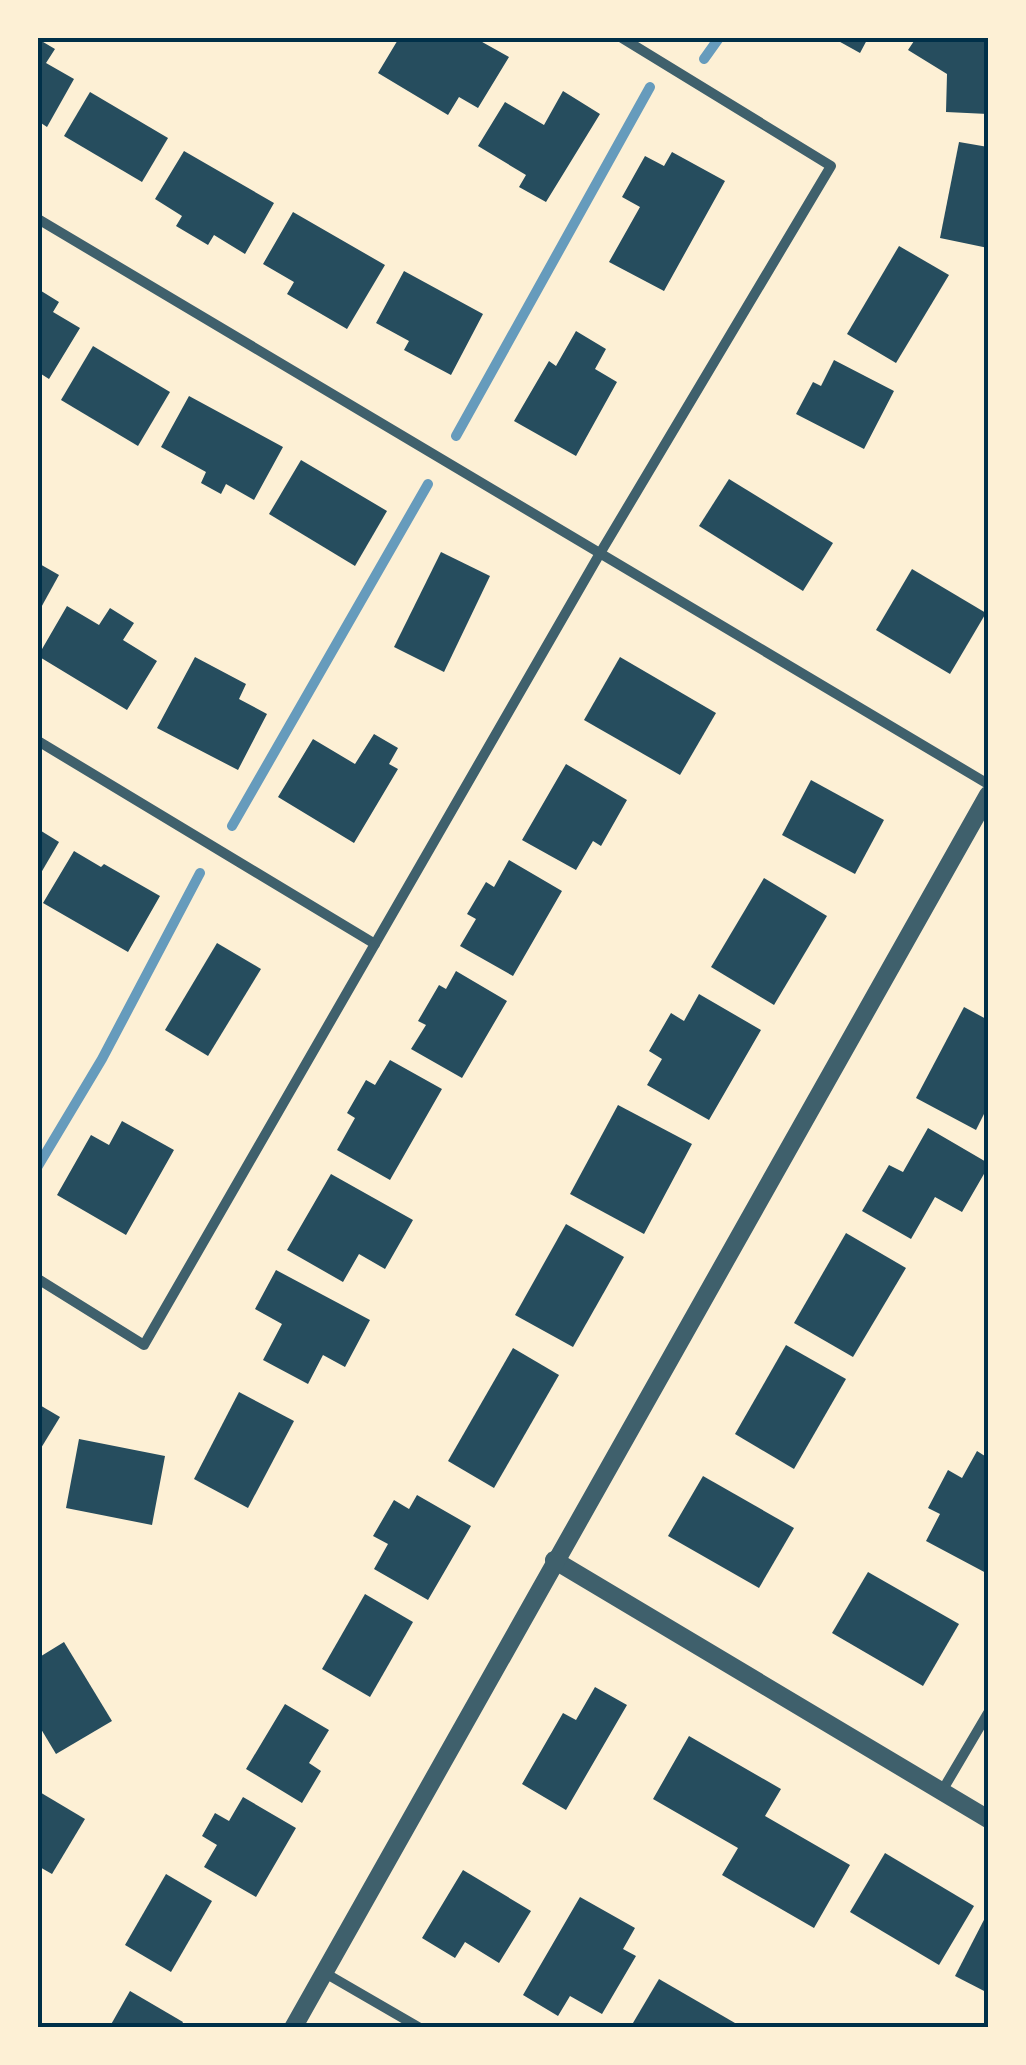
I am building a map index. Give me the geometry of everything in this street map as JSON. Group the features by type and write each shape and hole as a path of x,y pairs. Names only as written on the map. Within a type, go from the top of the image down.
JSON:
{"street":[{"path":"38,1278 144,1345 598,555 831,166 622,38"},
{"path":"38,219 988,784"},
{"path":"38,741 376,944"},
{"path":"292,2028 988,795"},
{"path":"554,1560 988,1818"},
{"path":"942,1791 988,1714"},
{"path":"325,1973 420,2028"}],"building":[{"path":"399,38 475,38 509,57 478,108 459,97 448,115 378,73"},
{"path":"833,38 868,38 860,53"},
{"path":"916,38 988,38 988,114 946,112 947,74 908,50"},
{"path":"38,39 55,49 46,63 74,79 47,127 38,121"},
{"path":"563,91 600,114 546,202 519,187 526,175 478,146 505,102 544,125"},
{"path":"90,92 168,138 142,182 64,136"},
{"path":"959,142 988,147 988,248 940,238"},
{"path":"184,151 274,203 245,254 214,235 208,245 176,226 182,216 155,199"},
{"path":"672,152 725,181 664,291 609,262 640,207 622,197 645,156 664,166"},
{"path":"293,212 385,265 347,329 287,294 294,282 263,264"},
{"path":"899,246 949,275 896,363 847,334"},
{"path":"404,271 483,314 451,375 404,350 409,341 376,323"},
{"path":"38,289 59,302 53,312 80,328 49,379 38,372"},
{"path":"576,331 606,349 595,369 617,382 576,456 514,421 549,361 556,366"},
{"path":"93,346 170,392 138,446 61,400"},
{"path":"834,360 894,391 864,449 796,414 813,382 821,386"},
{"path":"189,396 283,447 254,500 226,484 221,494 201,483 206,472 161,447"},
{"path":"301,460 387,511 355,566 269,514"},
{"path":"729,479 833,543 803,591 699,526"},
{"path":"441,552 490,576 444,672 394,647"},
{"path":"38,563 59,575 38,613"},
{"path":"912,569 986,613 950,674 876,630"},
{"path":"67,606 99,625 110,608 134,623 123,640 157,661 127,710 38,656"},
{"path":"195,657 246,684 239,699 267,714 238,770 157,728"},
{"path":"620,657 716,713 680,775 584,720"},
{"path":"374,734 398,748 389,764 398,769 354,843 278,797 313,739 355,764"},
{"path":"566,764 627,800 601,846 593,841 576,870 522,840"},
{"path":"811,780 884,820 855,874 782,835"},
{"path":"38,829 59,842 38,878"},
{"path":"74,851 160,896 128,952 43,903"},
{"path":"509,860 562,891 513,976 460,946 476,919 467,914 486,882 494,887"},
{"path":"764,878 827,916 774,1005 711,967"},
{"path":"217,943 261,969 208,1056 165,1030"},
{"path":"456,971 507,1001 462,1078 411,1049 426,1025 418,1021 439,985 446,989"},
{"path":"699,994 761,1030 709,1120 647,1085 662,1059 649,1051 671,1013 684,1021"},
{"path":"964,1007 988,1020 988,1106 976,1130 916,1098"},
{"path":"390,1060 442,1089 390,1180 337,1150 355,1118 347,1113 366,1080 375,1085"},
{"path":"618,1105 692,1144 644,1234 570,1194"},
{"path":"122,1121 174,1150 126,1235 57,1195 91,1135 109,1145"},
{"path":"928,1128 988,1163 988,1167 962,1212 935,1197 911,1239 862,1211 889,1165 903,1172"},
{"path":"331,1174 413,1220 385,1269 359,1254 343,1282 287,1250"},
{"path":"566,1224 624,1257 573,1347 515,1315"},
{"path":"846,1233 906,1268 853,1357 794,1323"},
{"path":"276,1270 370,1320 345,1367 323,1355 308,1384 263,1360 282,1324 255,1309"},
{"path":"786,1345 846,1379 794,1469 735,1434"},
{"path":"513,1348 559,1375 494,1488 448,1461"},
{"path":"239,1392 294,1421 248,1508 194,1479"},
{"path":"38,1404 60,1417 38,1453"},
{"path":"79,1439 165,1456 152,1525 66,1508"},
{"path":"977,1451 988,1458 988,1574 926,1541 940,1514 928,1508 948,1470 962,1478"},
{"path":"703,1476 794,1528 759,1588 668,1536"},
{"path":"417,1495 471,1526 428,1600 374,1569 388,1544 373,1536 394,1500 409,1509"},
{"path":"868,1572 959,1624 923,1686 832,1633"},
{"path":"365,1594 413,1622 370,1697 322,1669"},
{"path":"64,1642 112,1721 56,1754 38,1724 38,1658"},
{"path":"595,1687 627,1705 566,1810 522,1784 563,1713 576,1720"},
{"path":"285,1704 329,1730 309,1763 321,1771 302,1803 246,1769"},
{"path":"689,1736 781,1789 765,1816 850,1865 814,1928 722,1875 738,1848 653,1799"},
{"path":"38,1791 85,1819 52,1874 38,1866"},
{"path":"243,1797 296,1828 256,1897 204,1867 217,1845 202,1836 215,1813 229,1821"},
{"path":"885,1853 974,1906 939,1965 850,1912"},
{"path":"463,1870 531,1911 499,1963 465,1942 455,1958 422,1938"},
{"path":"166,1874 212,1901 171,1972 125,1945"},
{"path":"580,1897 635,1928 623,1949 636,1956 602,2014 570,1996 558,2016 523,1995"},
{"path":"988,1912 988,1993 955,1976"},
{"path":"659,1979 735,2023 732,2028 630,2028"},
{"path":"130,1991 183,2022 180,2028 109,2028"}],"waterway":[{"path":"704,59 719,38"},
{"path":"456,436 650,87"},
{"path":"232,826 428,484"},
{"path":"38,1166 102,1059 200,873"}]}
